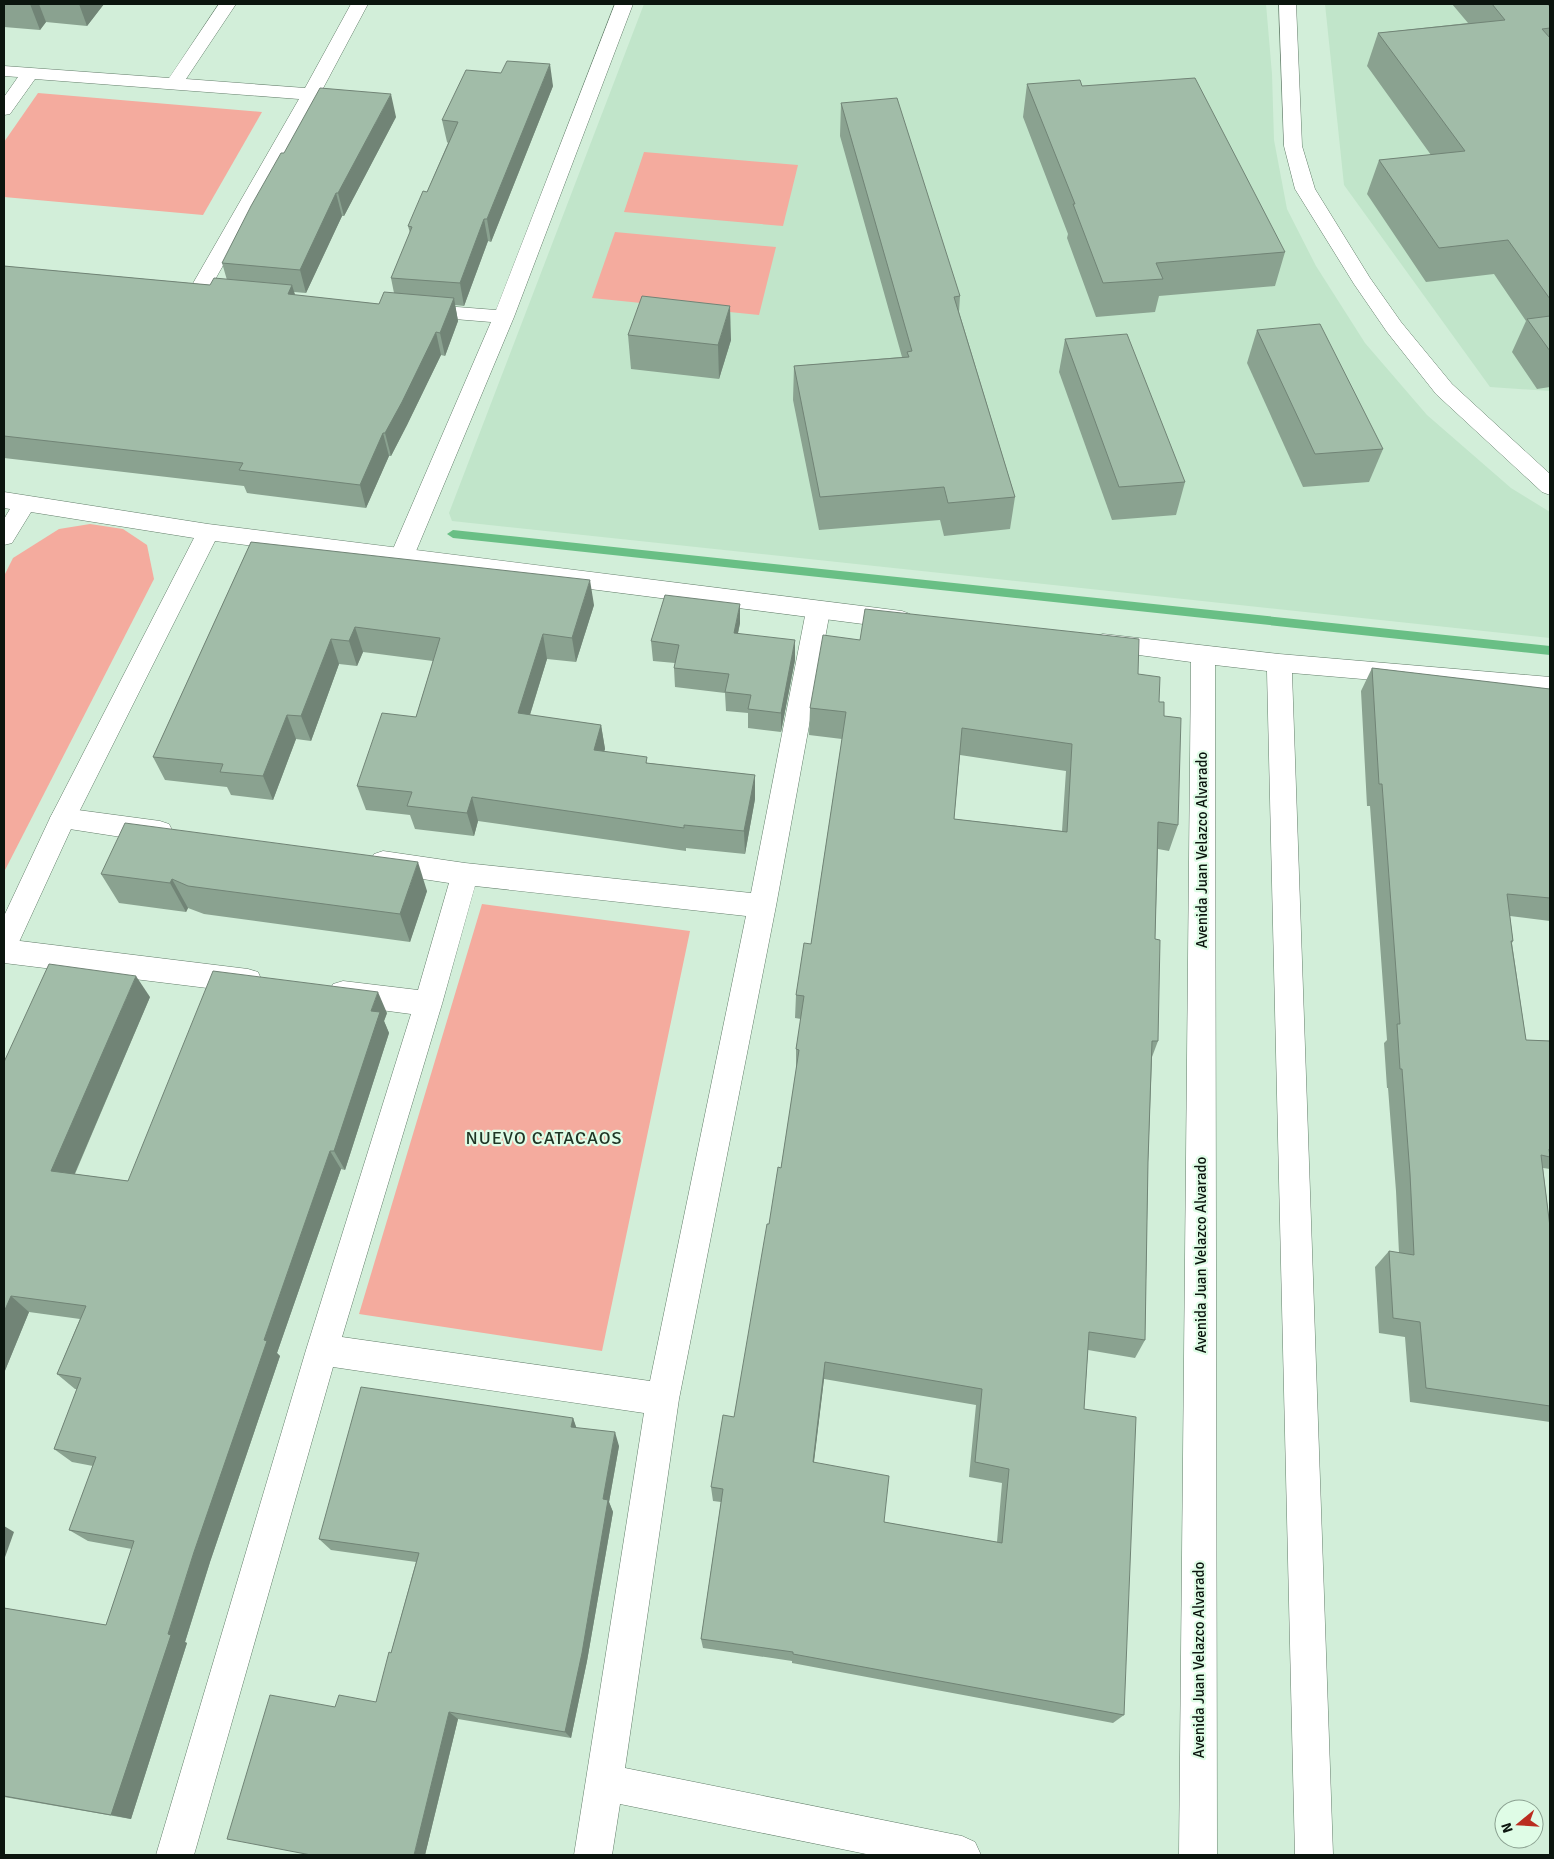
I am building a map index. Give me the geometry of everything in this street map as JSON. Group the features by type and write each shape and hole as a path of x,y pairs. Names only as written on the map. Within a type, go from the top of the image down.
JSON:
{"street":[{"path":"174,84 227,4"},
{"path":"198,292 311,94 359,4"},
{"path":"402,556 504,317 624,4"},
{"path":"1287,4 1293,146 1305,188 1367,288 1394,327 1444,389 1550,487"},
{"path":"4,71 311,94"},
{"path":"4,110 30,73"},
{"path":"395,308 504,317"},
{"path":"4,537 14,501 208,532 818,611 926,623"},
{"path":"4,945 63,818 208,532"},
{"path":"593,1855 663,1399 762,906 818,611"},
{"path":"1084,641 1279,663 1550,686"},
{"name":"Avenida Juan Velazco Alvarado","path":"1198,1855 1203,655"},
{"path":"1279,663 1314,1855"},
{"path":"63,818 181,835"},
{"path":"358,859 465,874 762,906"},
{"path":"175,1855 322,1350 428,1004 465,874"},
{"path":"4,951 270,984"},
{"path":"320,990 428,1004"},
{"path":"322,1350 663,1399"},
{"path":"604,1782 962,1855"}],"shaded area":[{"path":"644,4 1266,4 1272,74 1274,140 1287,209 1316,266 1365,343 1427,415 1511,488 1550,512 1550,638 452,521 449,513"},
{"path":"1325,4 1550,4 1550,391 1490,387 1344,185"},
{"path":"38,93 262,112 203,215 4,197 4,142"},
{"path":"644,152 798,165 783,226 624,212"},
{"path":"615,232 776,247 759,315 592,298"},
{"path":"90,524 123,529 147,545 154,579 4,872 4,576 13,558 59,529"},
{"path":"482,904 690,931 602,1351 359,1314"}],"building":[{"path":"1492,4 1548,4 1550,7 1550,28 1542,29 1550,38 1550,299 1508,240 1439,248 1379,160 1465,151 1378,33 1505,20"},
{"path":"507,61 550,64 487,219 484,219 460,283 391,278 412,227 408,226 423,191 427,192 458,122 442,120 466,70 501,73"},
{"path":"1195,78 1285,252 1156,263 1163,279 1103,283 1073,204 1075,204 1027,84 1080,80 1082,86"},
{"path":"320,88 391,94 338,193 336,193 300,270 222,263 251,206 281,153 284,153"},
{"path":"897,98 960,296 954,297 1015,497 948,503 944,487 820,497 794,366 909,357 907,352 912,351 841,103"},
{"path":"4,266 210,285 214,278 292,285 288,294 379,304 384,292 454,298 440,333 436,332 402,402 385,433 383,433 360,485 239,470 243,463 4,436"},
{"path":"642,296 730,306 718,345 628,335"},
{"path":"1550,316 1550,351 1527,319"},
{"path":"1320,324 1383,449 1315,454 1257,330"},
{"path":"1127,334 1185,482 1119,487 1065,339"},
{"path":"251,542 590,580 572,638 543,634 518,713 601,725 594,750 647,757 646,763 755,775 744,831 684,825 684,828 472,797 467,813 407,806 412,792 357,786 382,713 416,717 440,638 355,627 349,641 331,639 301,716 287,715 263,776 220,772 223,764 153,757"},
{"path":"665,595 740,604 734,633 795,640 781,713 748,709 751,695 725,692 729,674 674,668 679,645 651,641"},
{"path":"865,609 1139,639 1138,674 1160,677 1159,702 1164,702 1164,716 1181,718 1178,825 1158,822 1155,939 1160,940 1158,1041 1152,1041 1145,1340 1089,1332 1084,1409 1136,1417 1124,1715 793,1654 793,1652 701,1639 723,1489 711,1487 723,1415 734,1417 767,1224 769,1224 778,1167 781,1168 799,1050 796,1049 804,996 796,995 804,943 811,944 846,712 810,708 823,635 860,640","holes":["962,728 1072,744 1067,832 954,819","825,1362 982,1389 975,1462 1009,1469 1002,1543 884,1522 889,1476 813,1462"]},
{"path":"1372,668 1550,689 1550,898 1507,894 1513,941 1511,941 1526,1040 1550,1041 1550,1157 1541,1155 1550,1227 1550,1406 1426,1388 1420,1322 1393,1318 1389,1251 1414,1255 1410,1174 1397,1024 1400,1024 1382,784 1379,784"},
{"path":"125,823 418,862 400,914 188,886 172,879 170,883 101,874"},
{"path":"49,964 136,976 51,1171 128,1181 213,971 378,992 371,1011 380,1012 334,1151 330,1151 264,1340 267,1341 194,1552 168,1634 171,1635 111,1815 4,1796 4,1608 106,1625 134,1541 69,1530 96,1457 54,1449 81,1378 57,1374 86,1306 11,1296 4,1312 4,1062"},
{"path":"361,1387 573,1418 571,1427 615,1432 603,1499 608,1500 582,1653 565,1732 449,1712 414,1855 311,1855 227,1839 270,1695 335,1707 339,1695 376,1702 389,1652 391,1653 419,1553 319,1539"}],"waterway":[{"path":"453,534 1550,651"}],"district":[{"name":"NUEVO CATACAOS","path":"544,1138"}]}
